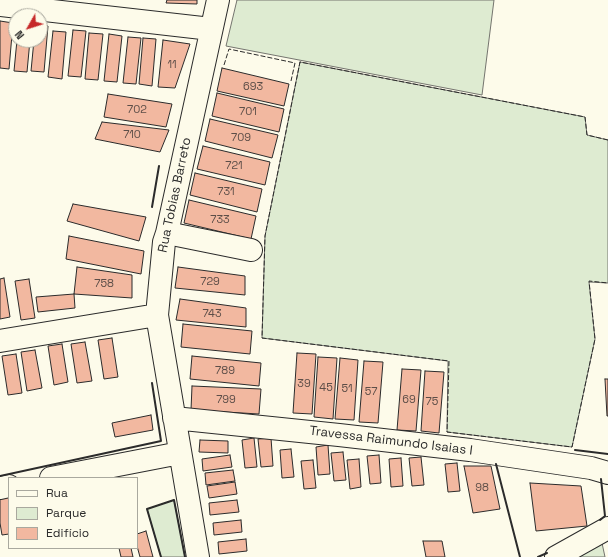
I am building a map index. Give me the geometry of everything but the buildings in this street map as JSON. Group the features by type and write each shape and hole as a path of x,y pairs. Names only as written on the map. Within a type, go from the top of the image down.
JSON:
{"street":[{"name":"Rua Tobias Barreto","path":"198,557 157,315 164,242 218,0"},
{"path":"0,5 211,29"},
{"path":"167,233 251,250"},
{"path":"0,341 157,315"},
{"name":"Travessa Raimundo Isaias I","path":"174,418 470,450 591,468 608,472"},
{"path":"56,477 180,453"},
{"path":"556,557 608,528"}],"green space":[{"path":"237,0 494,0 482,95 226,46"},
{"path":"300,62 585,117 587,135 608,140 608,283 589,282 595,339 572,447 447,432 448,361 262,338 265,236"},
{"path":"174,500 185,557 161,557 147,509"},
{"path":"602,543 605,557 579,557"}],"fence":[{"path":"224,65 229,49 295,63 291,81"},
{"path":"608,140 587,135 585,117 300,62 265,236 262,338 449,361 447,432 572,447 595,339 589,281 608,283"}],"wall":[{"path":"152,207 159,166"},
{"path":"0,476 161,441 152,383"},
{"path":"575,450 608,454"},
{"path":"496,464 520,557"},
{"path":"600,520 605,516 601,479"},
{"path":"161,557 147,509 174,500 185,557"},
{"path":"538,557 547,553"}]}
